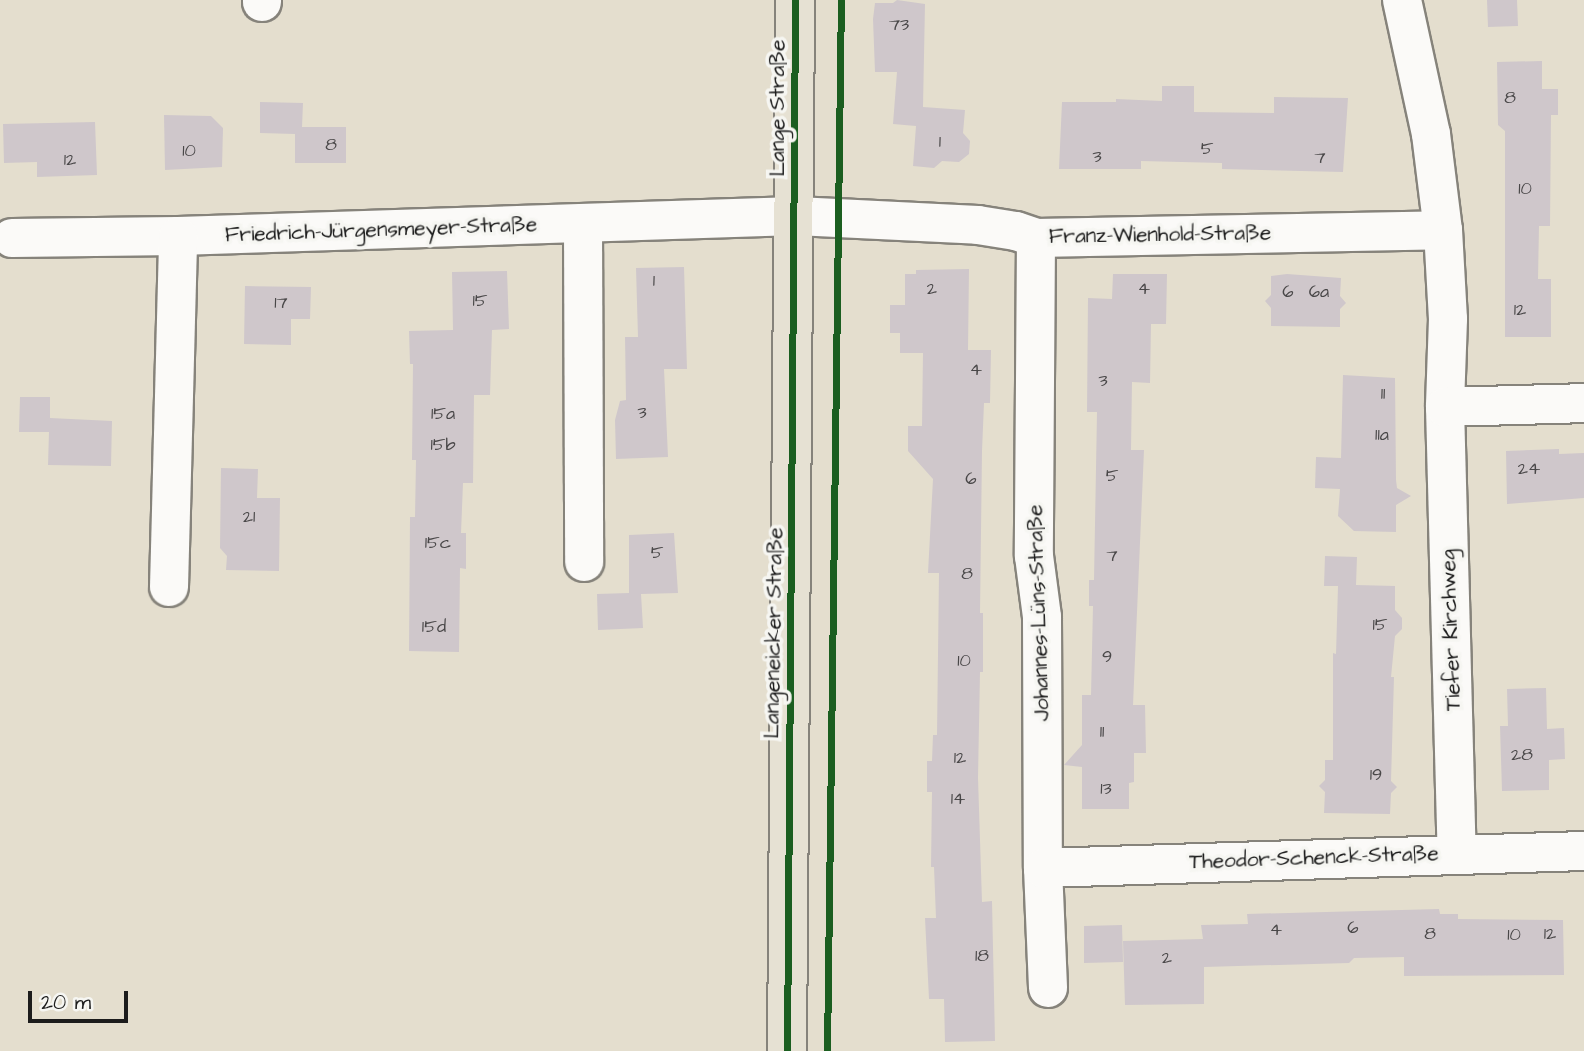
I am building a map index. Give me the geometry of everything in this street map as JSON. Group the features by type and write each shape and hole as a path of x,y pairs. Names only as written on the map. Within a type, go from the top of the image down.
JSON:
{"main road":[{"name":"Lange Straße","path":"795,0 796,216"},
{"name":"Langeneicker Straße","path":"787,1051 796,216"}],"street":[{"name":"Tiefer Kirchweg","path":"1402,0 1432,134 1443,230 1448,319 1445,408 1457,853"},
{"name":"Friedrich-Jürgensmeyer-Straße","path":"12,238 178,236 796,216"},
{"name":"Franz-Wienhold-Straße","path":"796,216 978,225 1016,230 1036,238 1443,230"},
{"path":"583,223 584,562"},
{"path":"169,587 178,236"},
{"name":"Johannes-Lüns-Straße","path":"1036,238 1034,556 1042,617 1043,868 1048,988"},
{"path":"1445,408 1584,403"},
{"name":"Theodor-Schenck-Straße","path":"1043,868 1584,851"}],"building":[{"path":"897,0 925,4 923,107 965,110 963,133 970,141 969,154 959,162 942,161 934,168 913,166 916,126 893,124 897,72 875,72 873,19 875,3 893,3"},
{"path":"1487,0 1517,0 1518,26 1488,27"},
{"path":"1542,61 1542,89 1558,89 1558,115 1551,115 1550,226 1539,226 1538,279 1551,279 1551,337 1505,337 1505,131 1498,125 1497,62"},
{"path":"1162,86 1194,86 1194,112 1274,113 1274,97 1348,98 1343,172 1222,169 1222,163 1141,161 1141,169 1059,169 1062,102 1116,102 1116,99 1162,101"},
{"path":"260,102 303,103 302,127 346,127 346,163 295,163 295,134 260,133"},
{"path":"164,115 211,116 223,128 222,167 165,170"},
{"path":"95,122 97,175 37,177 37,162 4,163 3,124"},
{"path":"684,267 687,369 664,369 668,457 616,459 615,420 620,401 626,400 625,337 638,337 636,268"},
{"path":"969,269 968,350 991,350 990,403 984,403 982,451 980,613 983,613 983,672 980,672 978,778 982,902 992,901 995,1041 945,1042 944,999 929,999 925,918 936,918 934,867 931,867 932,792 927,792 927,761 932,761 933,735 937,735 939,573 928,573 933,479 908,451 908,426 922,426 923,353 900,353 900,333 890,333 890,305 905,305 905,274 916,274 916,270"},
{"path":"507,271 509,329 492,330 490,395 474,395 473,483 463,483 461,533 466,533 466,569 460,568 459,652 409,651 410,517 415,517 416,460 412,460 413,364 410,364 409,331 453,330 452,272"},
{"path":"1113,274 1167,274 1166,324 1151,324 1150,383 1132,382 1131,450 1144,450 1133,705 1145,705 1146,753 1134,753 1134,782 1129,783 1129,809 1082,809 1082,767 1064,765 1082,745 1082,695 1091,695 1093,606 1089,606 1089,580 1094,580 1097,412 1087,412 1088,298 1112,299"},
{"path":"1287,274 1341,278 1340,296 1346,303 1340,309 1340,327 1271,326 1271,308 1265,301 1271,295 1271,276"},
{"path":"245,286 311,287 310,319 291,319 291,345 244,344"},
{"path":"1343,375 1395,378 1397,488 1411,496 1396,505 1396,532 1354,531 1338,516 1340,489 1315,488 1316,457 1341,458"},
{"path":"20,397 50,397 50,418 112,421 111,466 48,465 49,432 19,432"},
{"path":"1559,449 1559,454 1584,453 1584,498 1507,504 1506,451"},
{"path":"221,468 258,469 257,498 280,498 279,571 226,570 227,556 220,548"},
{"path":"674,533 678,593 641,594 643,628 598,630 597,594 629,593 629,535"},
{"path":"1325,556 1357,557 1356,585 1395,586 1395,610 1402,618 1402,629 1395,636 1391,677 1394,677 1391,781 1397,787 1391,793 1390,814 1324,813 1325,792 1319,786 1325,780 1325,760 1333,760 1333,653 1336,654 1338,586 1324,586"},
{"path":"1546,688 1547,729 1564,728 1565,759 1549,760 1549,790 1502,791 1500,726 1508,726 1507,689"},
{"path":"1439,909 1440,914 1458,914 1458,919 1563,920 1564,975 1404,976 1404,957 1354,958 1349,963 1204,967 1204,1004 1125,1005 1123,941 1203,939 1201,925 1248,924 1247,914"},
{"path":"1122,925 1123,962 1084,963 1084,926"}],"cycle path":[{"path":"787,1051 795,0"},
{"path":"827,1051 841,0"}]}
